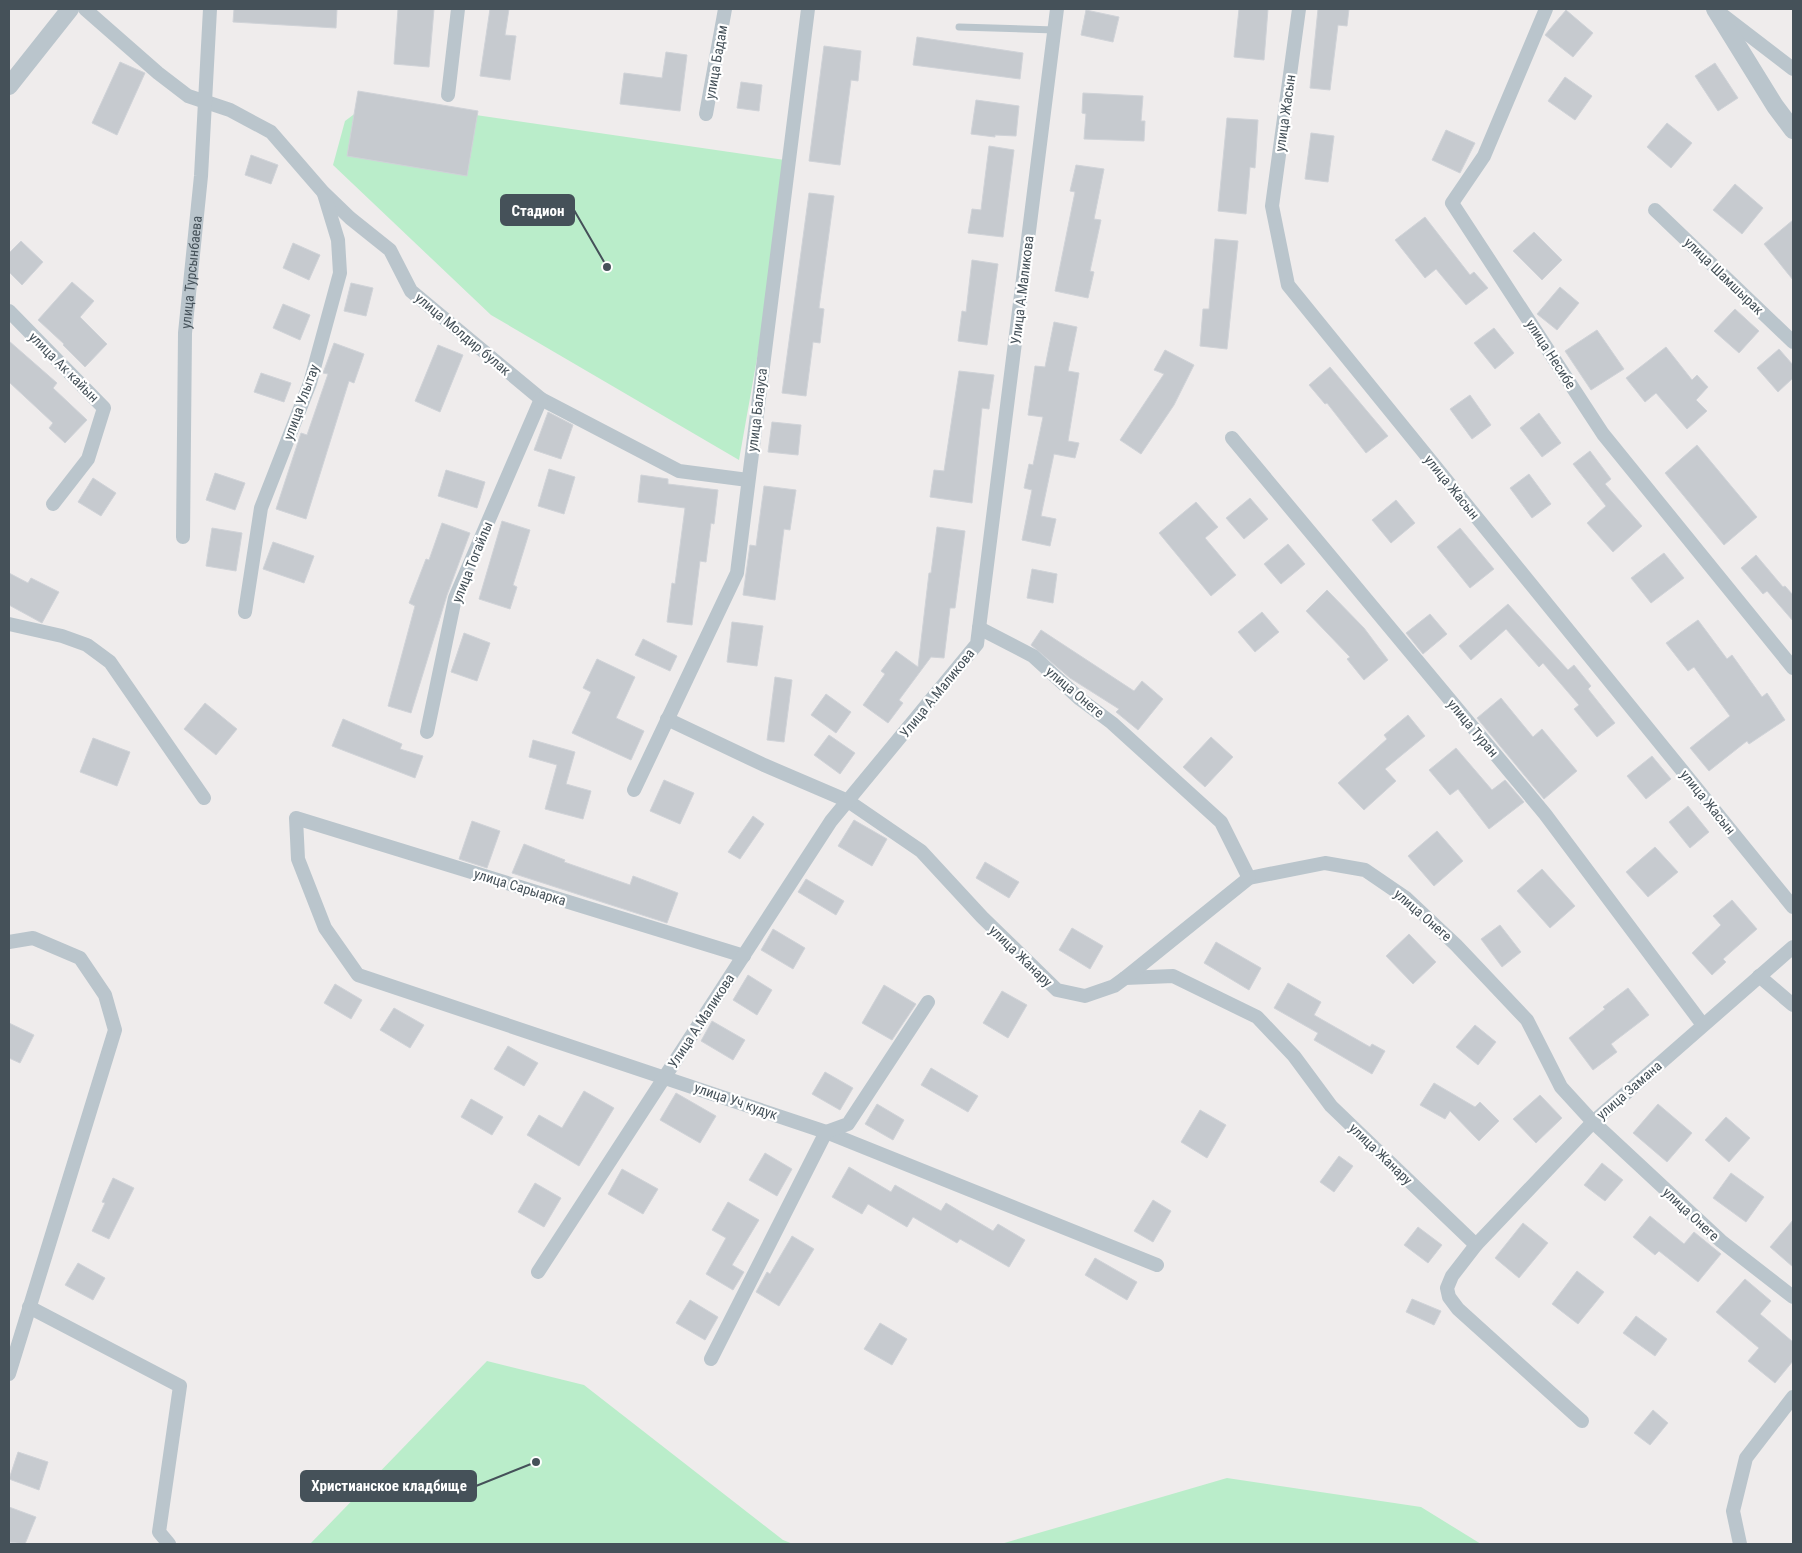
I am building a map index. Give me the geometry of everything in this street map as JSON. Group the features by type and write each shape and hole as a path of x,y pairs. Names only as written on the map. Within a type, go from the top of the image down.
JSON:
{"street":[{"path":"9,86 70,9"},
{"name":"улица Молдир булак","path":"85,9 158,73 188,96 230,110 271,132 323,192 350,218 390,250 411,291 541,399 679,471 748,480"},
{"name":"улица Турсынбаева","path":"183,537 185,333 206,102 210,9"},
{"path":"448,95 458,9"},
{"name":"улица Бадам","path":"706,114 726,9"},
{"name":"улица Балауса","path":"634,790 736,572 808,9"},
{"name":"Улица А.Маликова","path":"538,1272 831,821 977,644 1057,9"},
{"name":"улица Жасын","path":"1299,9 1272,206 1288,286 1793,907"},
{"name":"улица Несибе","path":"1546,9 1484,156 1452,203 1603,434 1793,668"},
{"path":"1715,9 1793,69"},
{"path":"1715,9 1775,106 1793,130"},
{"name":"улица Улытау","path":"245,612 261,508 310,382 340,273 338,240 323,192"},
{"name":"улица Шамшырак","path":"1655,210 1793,342"},
{"name":"улица Ак кайын","path":"9,311 104,408 88,459 53,504"},
{"name":"улица Тогайлы","path":"426,732 455,598 541,399"},
{"name":"улица Туран","path":"1232,438 1544,814 1703,1025"},
{"path":"9,624 62,636 87,645 110,662 204,798"},
{"name":"улица Онеге","path":"979,628 1033,656 1080,699 1112,723 1221,822 1249,878 1324,863 1365,870 1406,898 1456,945 1528,1020 1561,1087 1592,1122 1721,1241 1793,1297"},
{"name":"улица Жанару","path":"668,719 764,766 848,801 921,851 982,917 1057,990 1085,996 1114,986 1125,978 1173,976 1257,1017 1294,1056 1331,1106 1476,1245"},
{"name":"улица Сарыарка","path":"296,818 744,956"},
{"name":"улица Уч кудук","path":"296,818 298,859 325,928 358,974 826,1132 1157,1265"},
{"path":"1125,978 1249,878"},
{"path":"9,942 32,938 80,958 106,996 115,1030 9,1374"},
{"name":"улица Замана","path":"1582,1421 1458,1309 1449,1297 1447,1288 1452,1276 1476,1245 1592,1122 1793,947"},
{"path":"1760,976 1793,1005"},
{"path":"711,1359 826,1132 848,1124 928,1002"},
{"path":"30,1307 180,1386 159,1532 169,1544"},
{"path":"1740,1544 1733,1511 1746,1458 1793,1397"}],"lane":[{"path":"959,27 1055,30"}],"green space":[{"path":"373,100 792,161 739,460 491,315 333,165 345,121"},
{"path":"487,1361 584,1385 783,1540 793,1544 310,1544"},
{"path":"1227,1478 1421,1507 1481,1544 1001,1544"}],"building":[{"path":"234,9 337,9 336,28 233,22"},
{"path":"398,9 434,9 429,67 394,64"},
{"path":"490,9 509,9 505,35 516,36 510,80 480,76"},
{"path":"1239,9 1268,9 1264,60 1234,57"},
{"path":"1318,9 1349,9 1347,26 1338,25 1330,90 1310,88"},
{"path":"1086,10 1119,17 1113,42 1081,35"},
{"path":"1566,10 1593,33 1573,57 1545,35"},
{"path":"917,37 1023,53 1020,79 913,65"},
{"path":"824,46 861,51 858,81 851,80 840,165 809,161"},
{"path":"666,52 687,55 680,111 620,104 624,73 662,78"},
{"path":"120,62 145,73 117,135 92,123"},
{"path":"1715,63 1738,98 1718,111 1695,76"},
{"path":"1565,77 1592,96 1575,120 1548,101"},
{"path":"741,82 762,85 759,111 737,108"},
{"path":"358,91 478,111 467,176 347,156"},
{"path":"1083,93 1143,96 1141,121 1145,121 1144,141 1084,139 1086,114 1082,113"},
{"path":"976,100 1019,106 1016,136 995,135 995,137 971,134"},
{"path":"1227,118 1258,120 1255,168 1250,167 1246,214 1218,211"},
{"path":"1667,123 1692,143 1671,168 1647,147"},
{"path":"1446,130 1475,143 1460,173 1432,160"},
{"path":"1311,133 1334,136 1328,182 1305,179"},
{"path":"989,146 1014,150 1003,237 968,233 972,209 981,210"},
{"path":"251,155 278,165 271,184 245,175"},
{"path":"1076,165 1104,169 1094,219 1101,220 1090,271 1094,272 1088,298 1055,291 1075,192 1070,191"},
{"path":"1735,184 1763,208 1742,234 1713,210"},
{"path":"809,193 834,196 819,308 824,309 820,343 813,342 806,396 782,393"},
{"path":"1425,217 1470,275 1474,272 1488,288 1466,305 1436,269 1425,278 1395,240"},
{"path":"1793,220 1793,280 1764,244"},
{"path":"1534,232 1562,260 1542,280 1513,251"},
{"path":"1215,239 1238,241 1227,349 1200,346 1203,309 1209,309"},
{"path":"21,241 43,262 22,285 9,272 9,253"},
{"path":"293,243 320,255 309,280 283,268"},
{"path":"972,260 998,264 987,345 958,341 962,311 966,312"},
{"path":"72,282 94,301 80,317 107,344 85,367 38,320"},
{"path":"351,283 373,288 366,316 344,311"},
{"path":"1560,287 1579,303 1557,330 1537,314"},
{"path":"283,304 310,315 300,340 273,328"},
{"path":"1735,309 1759,331 1739,353 1714,331"},
{"path":"1054,322 1077,327 1068,371 1079,373 1068,441 1079,443 1075,458 1054,454 1041,516 1056,519 1050,546 1022,540 1032,490 1024,488 1029,464 1033,465 1043,417 1028,415 1035,366 1045,367"},
{"path":"1494,328 1514,353 1495,369 1474,343"},
{"path":"1597,330 1624,369 1591,390 1565,351"},
{"path":"9,341 57,383 53,388 87,420 65,443 49,428 53,423 9,382"},
{"path":"334,343 364,354 354,383 349,381 306,519 276,509 301,433 307,435 328,374 323,373"},
{"path":"438,345 463,355 440,412 415,401"},
{"path":"1666,347 1692,380 1697,375 1708,387 1696,400 1707,411 1687,429 1656,393 1645,402 1626,378"},
{"path":"1779,349 1793,365 1793,378 1778,392 1757,368"},
{"path":"1165,350 1194,365 1174,405 1141,454 1120,440 1164,374 1154,370"},
{"path":"1330,367 1388,436 1366,453 1327,403 1325,404 1309,385"},
{"path":"959,371 994,375 989,409 982,408 972,503 930,497 934,470 944,471"},
{"path":"261,373 291,383 284,402 254,392"},
{"path":"1470,395 1491,425 1472,439 1450,409"},
{"path":"548,412 573,425 561,459 534,450"},
{"path":"1539,413 1561,443 1542,457 1520,428"},
{"path":"772,422 801,425 798,455 768,452"},
{"path":"1697,445 1757,517 1724,545 1665,473"},
{"path":"1590,451 1611,479 1605,484 1642,526 1613,552 1587,523 1606,506 1573,464"},
{"path":"549,469 575,477 564,514 538,506"},
{"path":"446,470 485,482 477,508 438,496"},
{"path":"215,473 245,483 235,510 206,500"},
{"path":"1529,474 1551,504 1532,518 1510,488"},
{"path":"641,475 668,479 668,484 718,490 714,524 711,523 706,562 700,561 692,625 667,622 672,583 675,584 685,508 638,502"},
{"path":"93,478 116,493 101,516 78,502"},
{"path":"764,486 796,490 790,530 784,529 775,600 743,595 750,545 756,546"},
{"path":"1250,498 1268,519 1244,539 1226,518"},
{"path":"1396,500 1415,523 1391,543 1372,520"},
{"path":"1196,502 1218,527 1205,538 1236,575 1211,596 1159,533"},
{"path":"502,521 530,530 513,585 517,587 510,609 479,599"},
{"path":"442,523 470,533 447,595 411,713 388,706 415,606 409,603 426,559 429,560"},
{"path":"937,527 965,531 955,608 950,608 944,658 931,657 899,700 903,703 888,723 863,705 885,674 881,671 896,651 918,667 929,573 931,573"},
{"path":"212,528 242,533 236,571 206,566"},
{"path":"1460,528 1494,569 1470,588 1437,547"},
{"path":"273,542 314,556 304,583 263,569"},
{"path":"1288,544 1305,564 1281,584 1264,564"},
{"path":"1664,553 1684,578 1651,603 1631,578"},
{"path":"1756,555 1783,587 1785,586 1793,595 1793,621 1767,591 1763,594 1741,568"},
{"path":"1032,569 1057,574 1053,603 1027,598"},
{"path":"9,573 28,583 31,578 59,592 42,623 9,605"},
{"path":"1327,590 1364,628 1388,660 1364,680 1347,659 1350,657 1306,611"},
{"path":"1508,604 1568,670 1574,665 1591,686 1588,689 1615,723 1597,737 1574,709 1579,705 1543,663 1539,667 1506,629 1471,660 1459,646"},
{"path":"1262,612 1279,632 1255,652 1238,632"},
{"path":"1430,614 1447,634 1423,654 1406,633"},
{"path":"1698,620 1727,659 1732,655 1762,697 1767,693 1785,720 1749,744 1747,741 1709,771 1690,748 1730,716 1694,667 1688,671 1666,643"},
{"path":"732,622 763,626 757,666 727,662"},
{"path":"1041,630 1134,691 1142,681 1163,699 1138,730 1116,712 1119,709 1070,678 1031,645"},
{"path":"464,633 490,643 477,681 451,672"},
{"path":"643,639 677,656 670,671 635,655"},
{"path":"597,659 635,677 616,718 644,731 631,760 572,733 591,692 583,688"},
{"path":"775,677 792,680 784,742 767,740"},
{"path":"826,694 851,712 836,733 811,715"},
{"path":"1501,698 1533,737 1542,729 1577,771 1544,799 1477,718"},
{"path":"205,703 237,729 216,755 184,729"},
{"path":"1408,715 1425,736 1385,769 1396,781 1364,810 1338,783 1387,739 1384,735"},
{"path":"343,719 402,744 400,749 423,756 415,778 332,746"},
{"path":"829,735 855,753 840,774 814,755"},
{"path":"1211,737 1233,757 1205,787 1183,767"},
{"path":"93,738 130,752 117,786 80,772"},
{"path":"533,740 575,752 566,784 591,791 583,819 545,809 557,765 529,757"},
{"path":"1456,748 1492,790 1505,780 1524,802 1489,829 1458,789 1450,795 1429,770"},
{"path":"1652,756 1671,779 1646,799 1627,776"},
{"path":"664,780 694,793 680,824 650,811"},
{"path":"1688,806 1709,832 1690,848 1669,822"},
{"path":"753,816 764,824 740,859 728,852"},
{"path":"854,820 887,839 872,866 838,846"},
{"path":"472,821 500,831 487,868 459,859"},
{"path":"1437,831 1463,861 1434,886 1408,856"},
{"path":"524,844 565,860 564,862 630,885 633,876 678,893 667,923 512,873"},
{"path":"1655,847 1678,872 1648,897 1626,872"},
{"path":"985,862 1019,882 1009,898 976,878"},
{"path":"1542,869 1575,906 1550,928 1517,891"},
{"path":"806,879 844,901 836,915 798,892"},
{"path":"1732,900 1757,929 1723,959 1726,962 1712,975 1692,953 1721,925 1713,916"},
{"path":"1500,925 1521,952 1502,967 1481,939"},
{"path":"1072,928 1103,946 1090,969 1059,950"},
{"path":"773,929 805,948 793,969 761,950"},
{"path":"1409,934 1436,962 1413,984 1386,956"},
{"path":"1216,942 1261,968 1249,990 1204,963"},
{"path":"748,975 772,990 757,1015 733,1000"},
{"path":"1288,983 1321,1002 1314,1015 1370,1047 1372,1044 1385,1051 1372,1074 1314,1040 1318,1033 1274,1008"},
{"path":"335,984 362,1000 351,1019 324,1003"},
{"path":"884,985 916,1004 892,1040 862,1023"},
{"path":"1628,988 1649,1015 1611,1044 1617,1052 1593,1070 1569,1038 1605,1009 1603,1007"},
{"path":"1002,991 1027,1005 1008,1038 983,1023"},
{"path":"394,1008 424,1025 410,1048 380,1030"},
{"path":"712,1021 745,1040 733,1060 701,1041"},
{"path":"9,1023 34,1035 20,1063 9,1058"},
{"path":"1475,1025 1496,1042 1478,1065 1456,1047"},
{"path":"508,1046 538,1063 524,1086 494,1069"},
{"path":"931,1068 978,1096 968,1112 921,1085"},
{"path":"825,1072 853,1088 840,1110 812,1094"},
{"path":"1434,1083 1475,1107 1480,1102 1499,1121 1479,1141 1450,1111 1445,1119 1420,1105"},
{"path":"584,1091 614,1108 579,1166 527,1135 539,1115 562,1128"},
{"path":"676,1093 716,1116 700,1143 660,1120"},
{"path":"1540,1095 1562,1118 1536,1143 1513,1119"},
{"path":"471,1099 503,1117 492,1135 461,1117"},
{"path":"877,1104 904,1120 893,1140 865,1124"},
{"path":"1658,1104 1692,1133 1667,1162 1633,1133"},
{"path":"1200,1110 1226,1125 1207,1158 1181,1142"},
{"path":"1726,1117 1750,1138 1729,1162 1705,1140"},
{"path":"765,1153 792,1169 777,1196 749,1180"},
{"path":"1339,1156 1353,1166 1334,1192 1320,1182"},
{"path":"1602,1163 1623,1180 1605,1201 1584,1185"},
{"path":"849,1167 891,1192 895,1185 941,1211 946,1203 993,1231 998,1224 1025,1240 1009,1267 960,1239 957,1243 913,1217 907,1227 868,1204 862,1214 832,1197"},
{"path":"622,1169 658,1189 643,1214 608,1194"},
{"path":"1731,1173 1764,1197 1746,1222 1713,1198"},
{"path":"113,1178 134,1188 109,1239 92,1231 105,1203 102,1202"},
{"path":"535,1183 561,1198 544,1227 518,1212"},
{"path":"1153,1200 1171,1211 1153,1242 1134,1231"},
{"path":"728,1202 759,1220 732,1265 744,1272 733,1290 706,1274 726,1238 712,1230"},
{"path":"1650,1216 1684,1244 1694,1232 1721,1254 1698,1282 1659,1251 1655,1255 1633,1237"},
{"path":"1793,1220 1793,1267 1770,1247"},
{"path":"1523,1223 1548,1243 1519,1278 1495,1258"},
{"path":"1418,1227 1442,1245 1428,1263 1404,1245"},
{"path":"792,1236 814,1249 779,1306 756,1292 767,1272 770,1274"},
{"path":"1095,1258 1137,1282 1127,1300 1085,1275"},
{"path":"78,1263 105,1278 93,1300 65,1285"},
{"path":"1577,1271 1604,1292 1578,1324 1552,1304"},
{"path":"1745,1279 1771,1301 1760,1314 1793,1342 1793,1361 1775,1383 1748,1361 1759,1348 1716,1312"},
{"path":"1412,1299 1441,1311 1434,1325 1406,1312"},
{"path":"690,1300 718,1317 705,1340 676,1323"},
{"path":"1636,1316 1667,1339 1655,1356 1623,1333"},
{"path":"880,1323 907,1339 892,1365 864,1349"},
{"path":"1653,1410 1668,1423 1650,1445 1634,1433"},
{"path":"18,1452 48,1462 39,1490 9,1479"},
{"path":"9,1507 36,1517 25,1544 9,1542"}],"place":[{"name":"Стадион","path":"607,267"},
{"name":"Христианское кладбище","path":"536,1462"}]}
